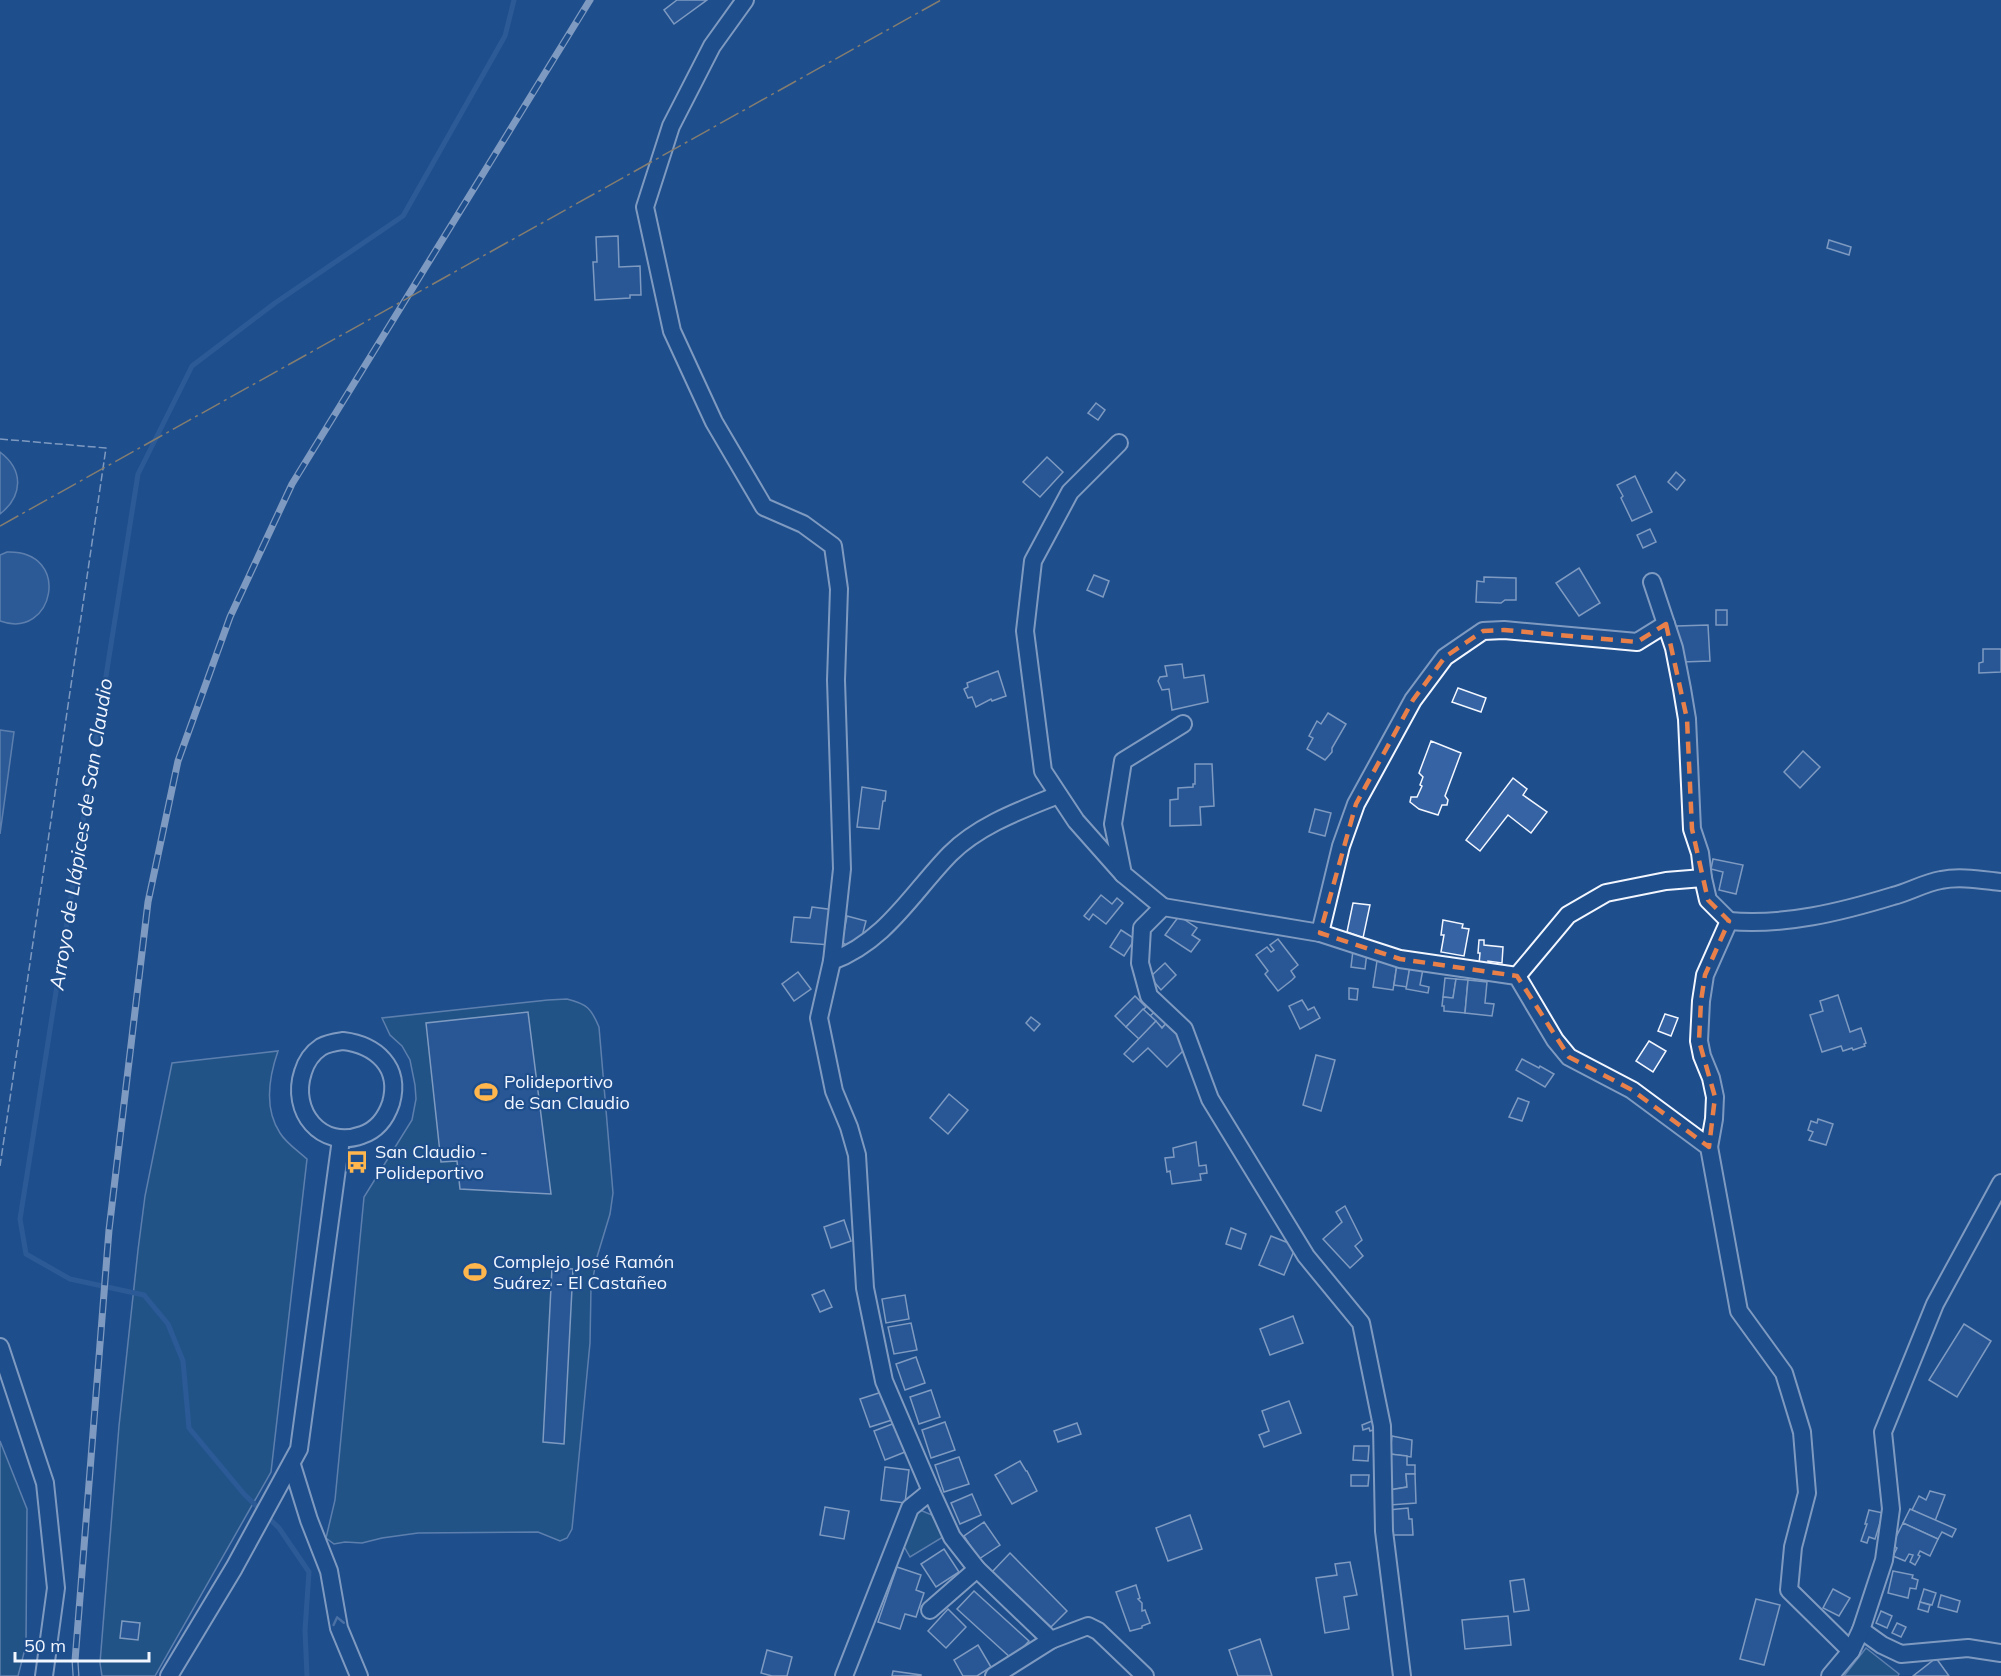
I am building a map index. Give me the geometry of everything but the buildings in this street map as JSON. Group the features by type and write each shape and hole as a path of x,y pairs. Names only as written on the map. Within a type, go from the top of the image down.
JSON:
{"street":[{"path":"745,0 712,46 671,126 645,207 672,331 714,422 764,507 803,525 833,546 839,588 836,680 842,869 832,961 819,1018 834,1091 849,1127 857,1155 865,1288 884,1381 952,1537 977,1569 1051,1640"},
{"path":"1119,443 1070,492 1033,561 1025,631 1042,771 1076,821 1123,874 1163,907 1320,933 1400,959 1517,976"},
{"path":"1652,582 1674,648 1687,719 1692,829 1700,853 1703,878 1708,900 1729,921 1790,919 1843,911 1943,879 2001,882"},
{"path":"1320,933 1341,846 1356,804 1413,700 1445,657 1483,631 1504,630 1637,642 1666,624"},
{"path":"1123,874 1113,824 1123,761 1183,724"},
{"path":"832,961 852,954 872,939 917,894 951,853 971,837 998,821 1058,795"},
{"path":"1517,976 1568,915 1606,893 1666,881 1703,878"},
{"path":"1163,907 1142,928 1140,963 1149,996 1184,1029 1210,1099 1306,1256 1361,1323 1382,1426 1384,1531 1402,1676"},
{"path":"1729,921 1705,975 1701,1001 1699,1041 1701,1056 1711,1078 1715,1097 1709,1147 1739,1311 1784,1373 1802,1432 1808,1493 1793,1547 1789,1590 1851,1650"},
{"path":"1517,976 1555,1040 1569,1057 1632,1090 1709,1147"},
{"path":"343,1041 365,1045 376,1052 387,1064 391,1078 392,1097 388,1112 379,1125 358,1136 341,1139 318,1130 311,1123 303,1111 299,1095 300,1080 312,1055 320,1048 343,1041"},
{"path":"169,1676 299,1449 341,1139"},
{"path":"1830,1676 1851,1650 1861,1630 1884,1560 1891,1509 1882,1432 1935,1304 2001,1183"},
{"path":"0,1347 45,1483 56,1588 44,1676"},
{"path":"291,1465 329,1571 339,1628 359,1676"},
{"path":"847,1675 910,1508 931,1491"},
{"path":"930,1610 977,1569"},
{"path":"994,1676 1051,1640 1088,1626 1098,1631 1145,1676"},
{"path":"1861,1630 1882,1645 1901,1654 1968,1648 2001,1653"}],"highlighted area":[{"path":"1666,624 1687,719 1692,829 1708,900 1729,921 1705,975 1701,1001 1699,1041 1715,1097 1709,1147 1632,1090 1569,1057 1517,976 1400,959 1320,933 1356,804 1413,700 1445,657 1469,639 1483,631 1504,630 1637,642"}],"shaded area":[{"path":"0,452 13,467 18,483 13,499 0,514"},
{"path":"7,552 28,555 41,565 48,578 48,593 43,607 33,618 19,624 0,621 0,555"},
{"path":"0,730 14,732 0,834"},
{"name":"Complejo José Ramón Suárez - El Castañeo","path":"567,999 588,1008 599,1027 613,1193 610,1214 597,1257 591,1288 590,1343 572,1529 567,1538 560,1541 538,1532 418,1533 362,1543 334,1544 326,1538 335,1500 364,1197 412,1120 416,1099 410,1060 402,1046 390,1035 382,1018"},
{"path":"278,1051 270,1082 272,1114 283,1137 307,1159 271,1472 155,1676 102,1676 100,1663 119,1426 138,1250 145,1196 172,1063"},
{"path":"0,1441 27,1509 26,1645 18,1676 0,1676"},
{"path":"920,1510 932,1515 943,1537 910,1557 902,1543 914,1513"},
{"path":"1866,1648 1899,1674 1898,1676 1844,1676"}],"waterway":[{"name":"Arroyo de Llápices de San Claudio","path":"307,1676 305,1630 309,1572 279,1528 244,1494 189,1428 183,1361 168,1324 144,1295 70,1279 26,1254 20,1219 138,474 192,366 275,303 403,216 505,36 514,0"}],"railway":[{"path":"76,1676 75,1661 109,1230 148,902 178,761 230,617 292,484 590,0"}],"fence":[{"path":"0,439 106,448 0,1166"}],"power":[{"path":"0,526 941,0"}],"place":[{"name":"Polideportivo de San Claudio","path":"486,1092"},
{"name":"San Claudio - Polideportivo","path":"357,1162"},
{"name":"Complejo José Ramón Suárez - El Castañeo","path":"475,1272"}]}
